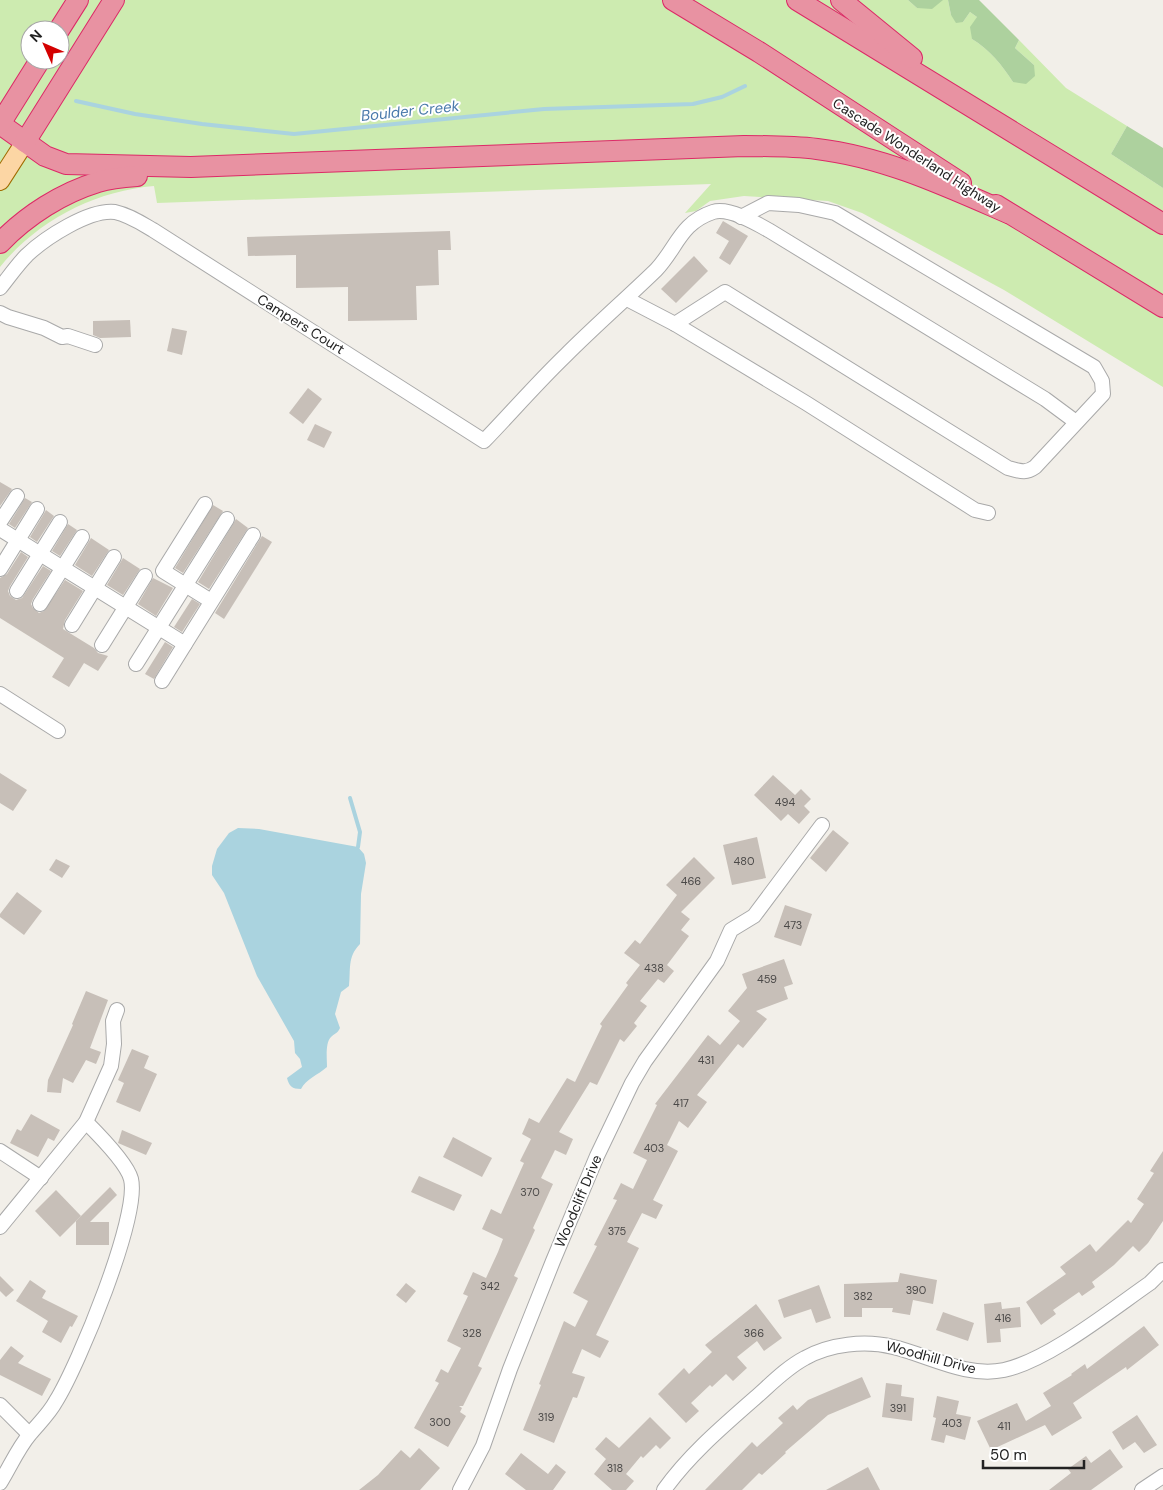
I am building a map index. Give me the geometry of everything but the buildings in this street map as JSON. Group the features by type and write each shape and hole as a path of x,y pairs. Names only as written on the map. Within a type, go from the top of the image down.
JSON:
{"highway":[{"path":"66,20 78,0"},
{"path":"25,142 114,0"},
{"name":"Cascade Wonderland Highway","path":"673,0 759,52 1008,213 1163,307"},
{"path":"798,0 1163,224"},
{"path":"841,0 974,109"},
{"path":"34,70 0,124 45,156 66,164 191,167 744,146 792,147 818,149 870,159 924,177 1008,213"},
{"path":"0,242 31,216 53,202 90,185 191,167"}],"main road":[{"path":"0,181 25,142"}],"street":[{"path":"675,324 726,292 1008,468 1018,471 1028,472 1035,467 1102,394 1102,381 1094,368 835,213 799,205 768,203 741,216"},
{"path":"988,513 975,510 865,439 675,324 627,299 667,258 675,241 692,223 716,211 741,216 770,231 1045,399 1076,422"},
{"name":"Campers Court","path":"0,288 27,255 53,236 97,214 115,212 139,221 484,441 565,356 627,299"},
{"path":"0,314 44,328 62,337 68,336 95,345"},
{"path":"0,522 17,496"},
{"path":"205,504 163,571 211,601"},
{"path":"0,569 37,509"},
{"path":"136,664 227,519"},
{"path":"16,591 60,522"},
{"path":"0,530 185,644"},
{"path":"162,681 253,535"},
{"path":"40,604 82,537"},
{"path":"72,625 114,557"},
{"path":"102,645 145,576"},
{"path":"0,694 58,731"},
{"name":"Woodcliff Drive","path":"467,1488 525,1331 609,1129 632,1083 645,1061 717,961 731,930 754,916 822,825"},
{"path":"0,1227 86,1122 111,1066 114,1044 113,1021 117,1010"},
{"path":"0,1482 29,1434 43,1421 66,1383 105,1292 131,1205 131,1180 128,1172 86,1122"},
{"path":"0,1151 41,1178"},
{"name":"Woodhill Drive","path":"664,1490 695,1453 782,1374 806,1357 840,1347 870,1343 894,1347 957,1367 984,1371 1003,1370 1024,1363 1054,1348 1150,1283 1163,1270"},
{"path":"0,1405 29,1434"},
{"path":"1142,1490 1163,1476"}],"green space":[{"path":"0,0 908,0 917,8 948,0 951,15 963,22 970,12 977,17 972,39 995,58 1013,82 1034,65 1015,48 1019,40 1066,88 1127,126 1111,154 1163,188 1163,387 1004,290 862,213 828,201 744,196 710,201 696,211 685,213 711,184 157,203 154,186 110,194 89,201 50,222 15,250 0,267"},
{"path":"908,0 943,0 932,9 917,8"},
{"path":"948,0 979,0 1019,40 1015,48 1034,65 1035,76 1026,84 1013,82 995,58 972,39 970,27 977,17 970,12 963,22 956,23 951,15"},
{"path":"1127,126 1163,148 1163,188 1111,154"}],"water":[{"path":"238,828 259,829 358,847 364,854 366,863 361,894 360,944 351,959 349,986 341,992 335,1014 340,1028 328,1043 327,1067 309,1080 301,1089 291,1086 287,1078 302,1067 300,1059 295,1053 294,1041 257,976 224,893 212,875 212,866 217,849 229,833"}],"waterway":[{"name":"Boulder Creek","path":"76,101 135,114 202,124 294,134 544,109 693,104 722,97 745,86"},
{"path":"350,798 360,832 358,847"}]}
